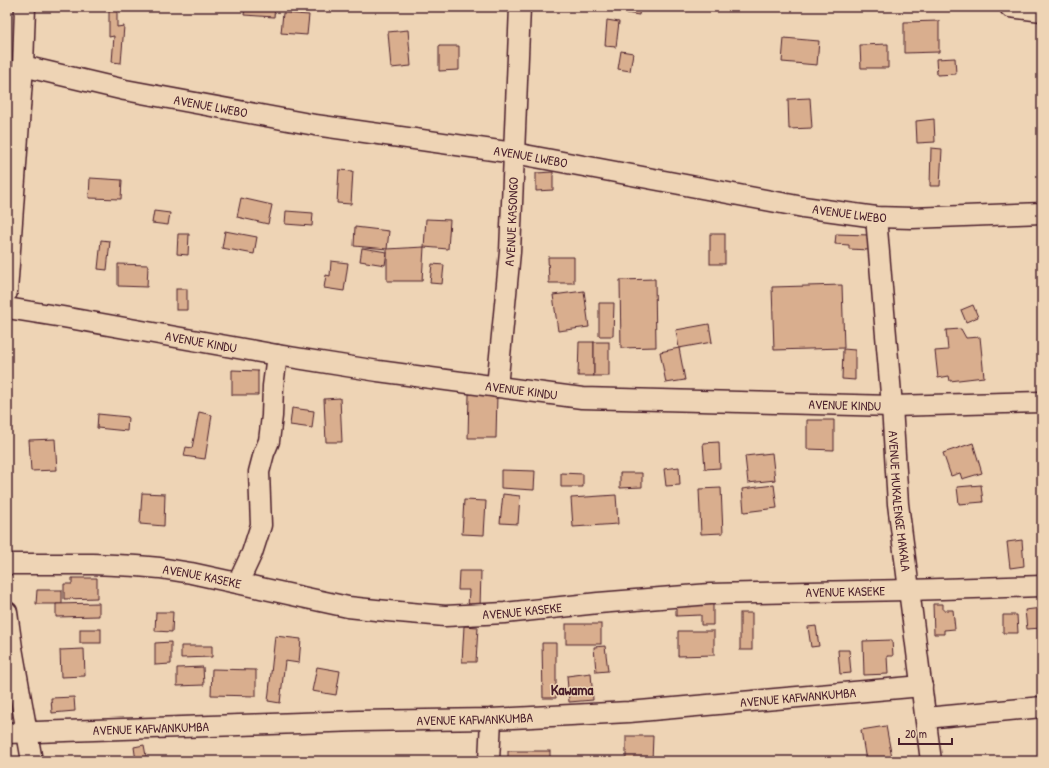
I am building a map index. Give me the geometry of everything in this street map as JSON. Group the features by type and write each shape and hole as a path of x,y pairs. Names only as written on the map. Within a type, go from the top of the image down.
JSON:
{"street":[{"name":"AVENUE KASONGO","path":"497,387 510,252 520,7"},
{"path":"1010,7 1042,11"},
{"path":"7,292 23,66 19,13"},
{"name":"AVENUE LWEBO","path":"23,66 125,90 308,124 514,153 803,207 876,217 912,218 1042,214"},
{"name":"AVENUE MUKALENGE MAKALA","path":"876,217 892,406 898,504 931,761"},
{"name":"AVENUE KINDU","path":"7,308 378,371 582,398 892,406 1042,402"},
{"path":"238,583 252,553 261,525 259,472 269,441 277,355"},
{"name":"AVENUE KASEKE","path":"7,564 93,564 137,566 191,573 348,607 445,616 505,613 598,603 710,594 1042,586"},
{"path":"7,612 26,733 32,761"},
{"name":"AVENUE KAFWANKUMBA","path":"7,733 359,721 491,719 628,712 922,686"},
{"path":"926,718 1042,707"},
{"path":"489,761 491,719"}],"building":[{"path":"245,7 275,7 274,17 244,15"},
{"path":"387,7 387,9 359,8"},
{"path":"627,7 640,7 639,15 626,13"},
{"path":"109,9 117,10 117,27 124,26 121,63 112,62 114,36 109,37"},
{"path":"283,13 309,15 307,35 281,33"},
{"path":"607,20 619,22 616,47 605,46"},
{"path":"939,21 939,52 904,53 904,22"},
{"path":"408,30 411,66 391,68 388,32"},
{"path":"784,38 819,41 817,65 782,62"},
{"path":"888,44 888,68 861,68 860,45"},
{"path":"439,46 459,46 459,70 439,71"},
{"path":"621,51 633,53 630,71 618,69"},
{"path":"955,58 956,74 937,75 936,59"},
{"path":"810,98 812,128 789,129 788,99"},
{"path":"934,119 935,142 917,143 916,121"},
{"path":"1042,132 1042,178 1040,177"},
{"path":"931,148 942,149 940,186 930,186"},
{"path":"339,170 353,171 351,204 337,203"},
{"path":"553,172 553,190 536,191 536,173"},
{"path":"90,178 122,180 121,199 89,198"},
{"path":"241,198 272,205 268,224 237,217"},
{"path":"154,211 170,213 168,225 152,223"},
{"path":"286,211 313,213 312,226 285,224"},
{"path":"426,219 450,220 448,249 424,247"},
{"path":"355,227 389,231 387,249 354,246"},
{"path":"225,231 257,237 254,254 222,248"},
{"path":"178,234 189,234 188,255 177,254"},
{"path":"710,234 725,234 725,264 710,264"},
{"path":"836,234 870,235 869,250 849,249 849,245 835,244"},
{"path":"101,240 110,241 107,270 98,269"},
{"path":"424,247 422,281 387,281 387,249"},
{"path":"362,248 387,252 385,265 360,261"},
{"path":"548,257 574,257 574,283 549,283"},
{"path":"331,261 348,263 344,291 324,288 326,275 330,276"},
{"path":"118,264 148,265 147,287 118,286"},
{"path":"432,264 444,265 442,284 430,283"},
{"path":"655,279 656,347 621,348 620,280"},
{"path":"842,285 844,348 774,350 772,287"},
{"path":"176,289 187,289 187,310 176,310"},
{"path":"584,291 589,327 558,331 553,295"},
{"path":"599,303 614,303 613,336 599,336"},
{"path":"973,305 978,317 966,322 961,310"},
{"path":"709,324 712,342 679,348 676,330"},
{"path":"961,329 966,338 980,337 984,377 950,381 949,376 938,378 935,351 948,350 946,330"},
{"path":"579,342 594,342 594,376 578,376"},
{"path":"594,342 609,342 609,376 594,376"},
{"path":"679,348 685,380 666,383 660,352"},
{"path":"843,349 855,350 855,380 842,379"},
{"path":"232,370 258,371 258,395 232,395"},
{"path":"469,394 497,394 496,438 468,438"},
{"path":"340,398 342,442 326,442 324,399"},
{"path":"292,408 314,411 312,428 290,425"},
{"path":"199,412 212,415 205,459 184,456 186,447 192,448"},
{"path":"98,414 128,417 127,431 97,428"},
{"path":"807,420 834,420 834,450 807,449"},
{"path":"55,439 57,470 31,471 29,440"},
{"path":"719,442 720,468 705,469 703,443"},
{"path":"973,443 982,473 962,479 960,473 951,476 943,453"},
{"path":"772,453 775,480 748,483 745,456"},
{"path":"679,467 680,485 666,486 664,469"},
{"path":"501,470 535,471 534,490 501,488"},
{"path":"561,473 583,474 583,487 561,487"},
{"path":"620,473 642,473 642,487 620,488"},
{"path":"774,485 777,508 744,512 742,489"},
{"path":"981,485 983,502 959,504 957,487"},
{"path":"721,488 723,533 701,534 699,489"},
{"path":"142,493 165,494 164,526 140,524"},
{"path":"503,494 520,496 518,524 500,523"},
{"path":"616,495 618,524 573,527 571,498"},
{"path":"464,500 486,501 484,535 462,534"},
{"path":"1022,540 1024,566 1010,568 1007,542"},
{"path":"459,571 481,571 480,608 468,608 469,590 458,590"},
{"path":"72,578 97,578 97,598 64,599 64,584 72,584"},
{"path":"37,590 62,590 62,604 36,604"},
{"path":"99,603 99,616 56,617 56,604"},
{"path":"713,603 713,625 701,625 701,615 676,616 676,604"},
{"path":"933,604 943,604 943,610 953,610 955,629 944,630 944,634 934,634"},
{"path":"1042,608 1042,628 1027,629 1025,610"},
{"path":"156,612 173,612 172,632 155,631"},
{"path":"740,613 752,613 752,650 740,650"},
{"path":"1003,615 1017,615 1018,633 1003,633"},
{"path":"566,624 601,624 601,644 566,644"},
{"path":"464,626 478,627 476,662 462,662"},
{"path":"816,626 819,646 811,647 808,627"},
{"path":"80,629 101,629 101,643 80,643"},
{"path":"678,631 714,631 714,655 678,656"},
{"path":"275,636 301,639 299,663 285,661 280,703 268,701"},
{"path":"892,640 893,656 887,656 888,674 864,675 863,641"},
{"path":"171,642 171,664 155,665 155,643"},
{"path":"542,643 556,643 556,698 543,698"},
{"path":"181,646 212,646 212,657 181,658"},
{"path":"605,646 608,671 596,672 594,647"},
{"path":"84,649 85,676 61,677 60,650"},
{"path":"838,650 849,650 851,673 840,674"},
{"path":"203,667 204,685 177,686 177,668"},
{"path":"317,667 340,671 336,695 312,691"},
{"path":"212,669 256,670 256,696 211,695"},
{"path":"591,673 593,700 569,702 567,676"},
{"path":"74,697 75,711 52,713 51,698"},
{"path":"7,701 18,701 18,717 7,717"},
{"path":"886,726 892,758 866,761 861,730"},
{"path":"626,736 653,736 652,761 626,761"},
{"path":"144,745 147,761 136,761 134,747"},
{"path":"508,751 550,751 550,761 508,761"},
{"path":"695,760 695,761 669,761"}],"district":[{"name":"Kawama","path":"572,690"}]}
